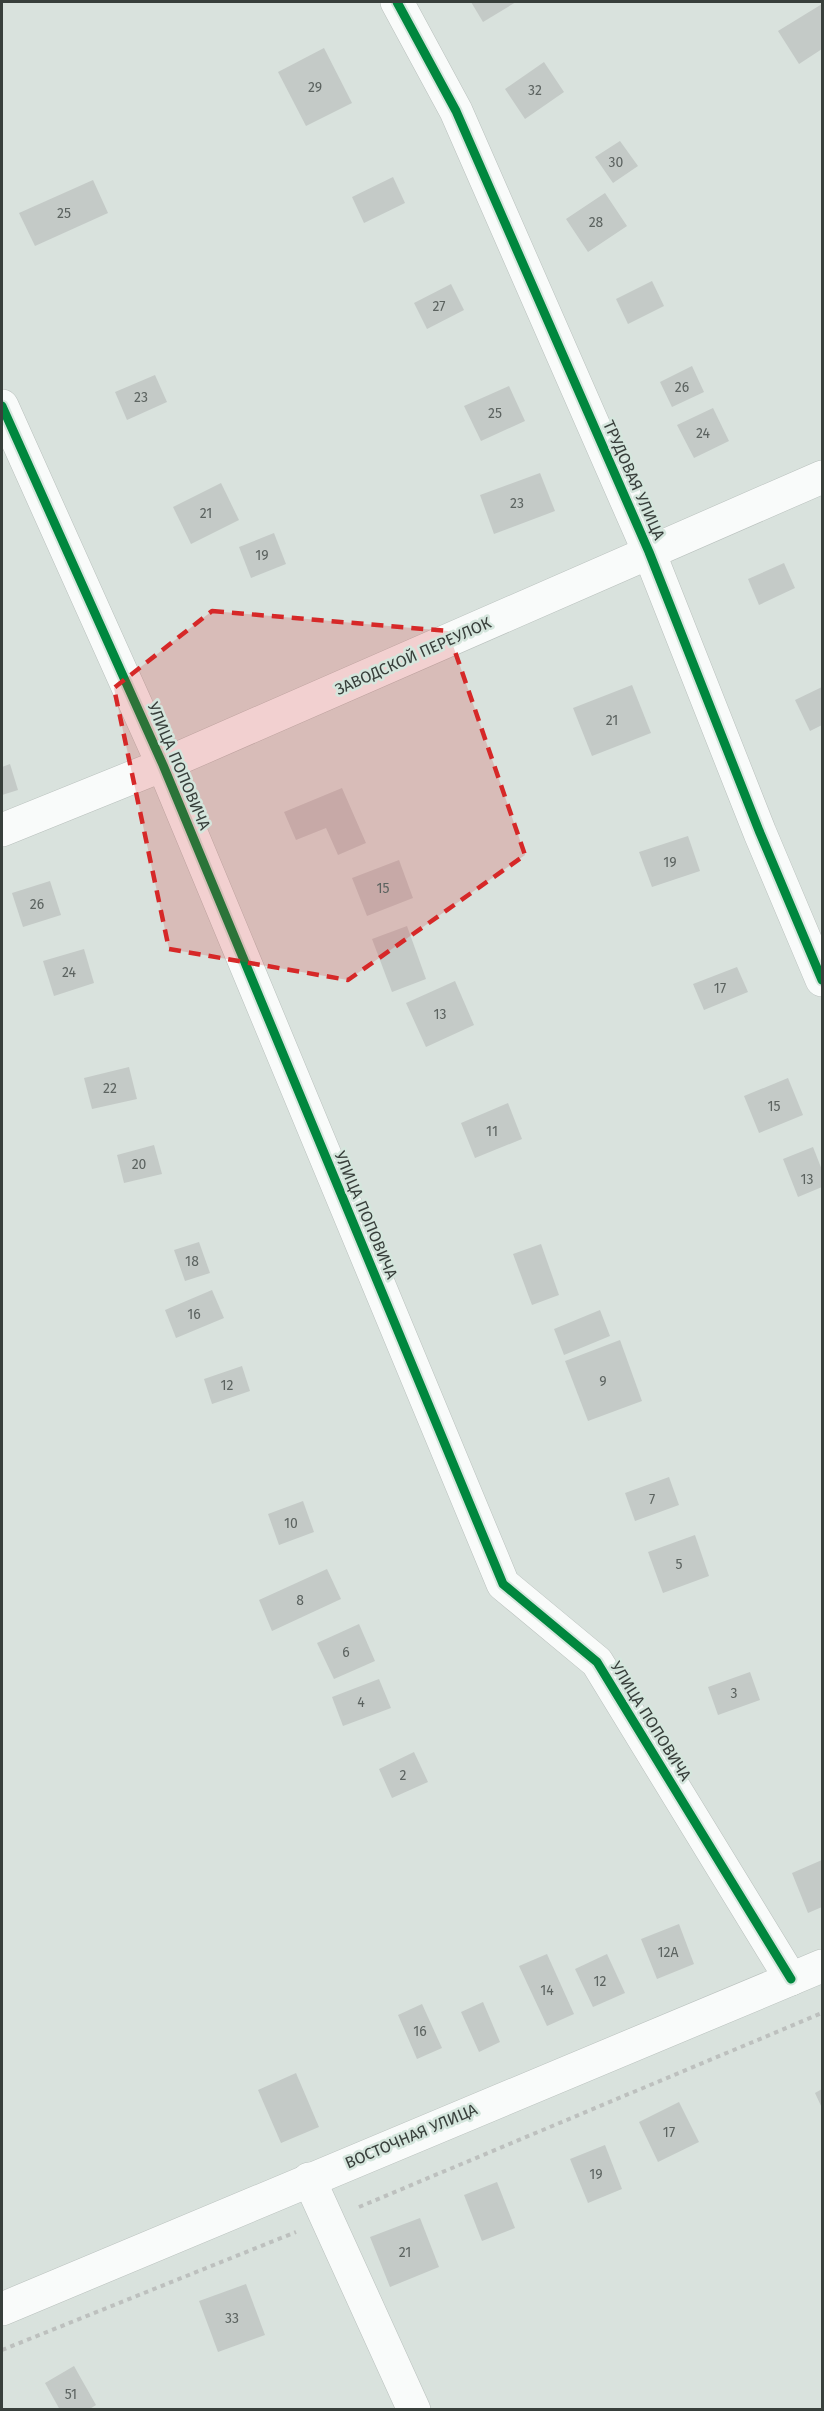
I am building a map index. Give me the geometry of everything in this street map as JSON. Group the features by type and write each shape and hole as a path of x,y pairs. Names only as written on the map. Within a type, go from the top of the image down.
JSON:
{"street":[{"name":"ТРУДОВАЯ УЛИЦА","path":"397,2 456,111 649,552 760,832 822,980"},
{"name":"УЛИЦА ПОПОВИЧА","path":"2,406 163,765 503,1584 597,1662 791,1979"},
{"name":"ЗАВОДСКОЙ ПЕРЕУЛОК","path":"2,830 163,765 822,477"},
{"name":"ВОСТОЧНАЯ УЛИЦА","path":"2,2309 822,1966"},
{"path":"309,2179 414,2409"}],"path":[{"path":"2,2350 328,2220 822,2013"}],"highlighted area":[{"path":"212,611 448,631 525,855 348,980 169,949 114,688"}],"building":[{"path":"471,2 516,2 483,22"},
{"path":"822,4 822,49 799,64 778,31"},
{"path":"324,48 352,103 306,126 278,72"},
{"path":"544,62 564,92 525,119 505,89"},
{"path":"620,141 638,166 613,183 595,157"},
{"path":"393,177 405,203 364,223 352,197"},
{"path":"93,180 108,213 35,246 19,213"},
{"path":"605,193 627,226 588,252 566,219"},
{"path":"652,281 664,306 628,324 616,299"},
{"path":"451,284 464,310 427,329 414,303"},
{"path":"692,366 704,392 672,407 660,382"},
{"path":"155,375 167,402 127,420 115,392"},
{"path":"509,386 525,421 481,441 464,406"},
{"path":"713,408 729,441 694,458 677,425"},
{"path":"540,473 555,511 494,534 480,495"},
{"path":"221,483 239,520 191,544 173,507"},
{"path":"274,533 286,564 251,578 239,547"},
{"path":"784,563 795,588 759,605 748,579"},
{"path":"632,685 651,733 592,756 573,708"},
{"path":"822,687 822,725 810,731 795,700"},
{"path":"10,764 18,790 2,795 2,767"},
{"path":"342,788 366,843 338,855 326,828 296,840 284,812"},
{"path":"688,836 700,871 652,887 639,852"},
{"path":"399,860 413,898 367,916 352,878"},
{"path":"50,881 61,915 23,927 12,893"},
{"path":"407,926 426,979 392,992 372,939"},
{"path":"84,949 94,983 54,996 43,961"},
{"path":"737,967 748,992 704,1010 693,984"},
{"path":"455,981 474,1025 426,1047 406,1003"},
{"path":"129,1067 137,1099 92,1109 84,1078"},
{"path":"788,1078 803,1115 759,1133 744,1096"},
{"path":"508,1103 522,1139 475,1158 461,1123"},
{"path":"154,1145 162,1174 124,1183 117,1155"},
{"path":"813,1147 822,1170 822,1187 798,1197 783,1159"},
{"path":"199,1242 210,1273 185,1281 174,1250"},
{"path":"541,1244 559,1295 532,1305 513,1254"},
{"path":"212,1290 224,1318 176,1338 165,1310"},
{"path":"600,1310 610,1336 564,1355 554,1329"},
{"path":"620,1340 642,1401 588,1421 565,1361"},
{"path":"242,1366 250,1391 212,1404 204,1379"},
{"path":"669,1477 679,1505 635,1521 625,1493"},
{"path":"303,1501 314,1532 279,1545 268,1514"},
{"path":"695,1535 709,1576 663,1593 648,1552"},
{"path":"327,1569 341,1599 272,1631 259,1600"},
{"path":"359,1624 375,1661 334,1679 317,1643"},
{"path":"750,1672 760,1700 718,1715 708,1687"},
{"path":"379,1679 391,1708 343,1726 332,1697"},
{"path":"414,1752 428,1782 392,1798 379,1769"},
{"path":"822,1860 822,1907 808,1913 792,1873"},
{"path":"679,1924 694,1964 657,1979 641,1939"},
{"path":"547,1954 574,2014 547,2026 519,1966"},
{"path":"607,1954 625,1993 593,2007 575,1969"},
{"path":"483,2002 500,2042 479,2052 461,2012"},
{"path":"422,2004 442,2048 417,2059 398,2015"},
{"path":"296,2073 319,2127 281,2143 258,2090"},
{"path":"822,2089 822,2108 815,2093"},
{"path":"679,2102 699,2142 658,2162 639,2122"},
{"path":"605,2145 622,2189 588,2203 570,2159"},
{"path":"497,2182 515,2228 482,2241 464,2195"},
{"path":"420,2218 439,2267 390,2287 370,2237"},
{"path":"246,2284 265,2335 218,2352 199,2301"},
{"path":"74,2366 96,2405 88,2410 60,2410 45,2383"}],"cycle path":[{"path":"397,2 456,111 649,552 760,833 822,980"},
{"path":"2,406 163,765 503,1584 597,1662 791,1979"}]}
